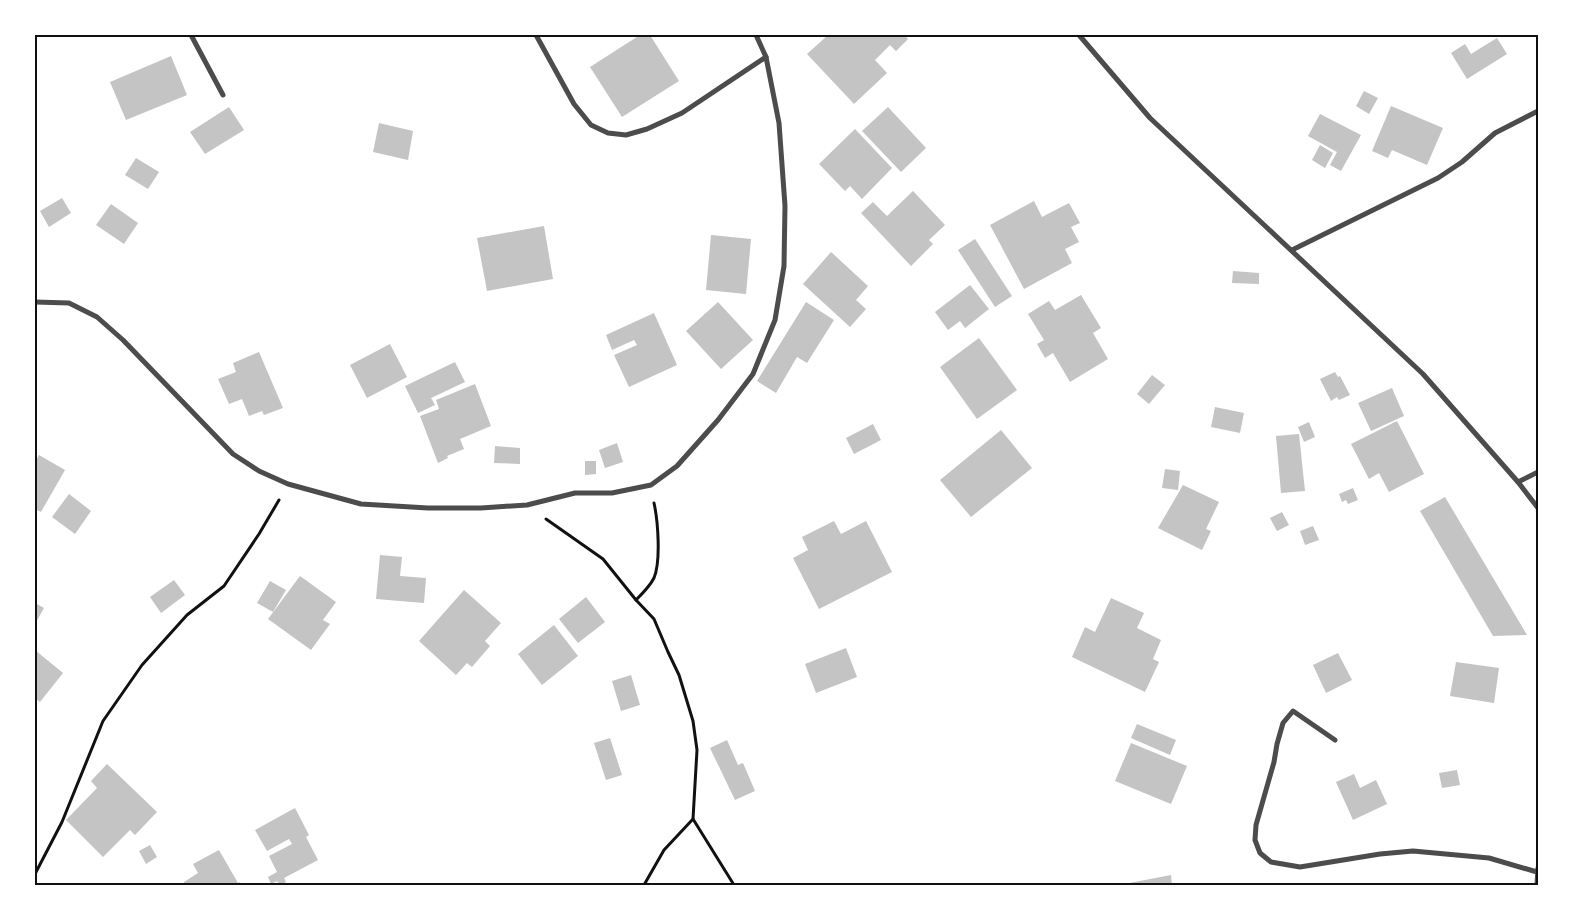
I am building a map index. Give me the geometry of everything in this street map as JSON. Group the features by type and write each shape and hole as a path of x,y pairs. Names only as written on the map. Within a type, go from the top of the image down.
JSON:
{"street":[{"path":"191,35 223,95"},
{"path":"536,35 574,104 591,125 608,133 626,135 682,113 766,57"},
{"path":"35,302 69,303 97,317 136,354 232,454 259,471 288,484 361,504 472,508 527,505 574,493 612,493 651,485 677,466 724,412 753,374 774,320 784,266 785,206 779,123 766,57 756,35"},
{"path":"1079,35 1150,118 1423,374 1518,482 1538,508"},
{"path":"1292,250 1438,178 1462,162 1495,133 1538,111"},
{"path":"1518,482 1538,472"},
{"path":"1335,740 1293,710 1283,723 1256,825 1255,840 1260,853 1270,862 1300,867 1380,854 1412,851 1489,858 1538,872"},
{"path":"1537,885 1538,868"}],"path":[{"path":"35,874 62,822 103,721 142,665 187,615 224,586 259,534 288,484"},
{"path":"636,600 654,578 658,556 658,520 651,485"},
{"path":"527,505 603,559 654,619 679,674 693,721 697,750 692,818 734,885"},
{"path":"644,885 664,850 692,818"}],"building":[{"path":"640,35 650,35 679,81 622,117 590,67"},
{"path":"828,35 905,35 908,39 896,51 890,45 875,60 887,73 854,104 807,54"},
{"path":"1497,38 1507,54 1467,79 1451,53 1465,44 1471,54"},
{"path":"171,56 187,95 126,120 110,82"},
{"path":"1364,91 1378,98 1369,114 1356,106"},
{"path":"1391,106 1443,128 1427,165 1392,150 1388,158 1372,151"},
{"path":"229,107 244,130 205,154 190,132"},
{"path":"888,107 926,148 901,172 862,131"},
{"path":"1320,114 1361,135 1341,171 1330,165 1337,152 1308,136"},
{"path":"379,123 413,131 408,160 373,152"},
{"path":"855,129 892,168 862,199 850,186 845,191 819,164"},
{"path":"1320,145 1333,153 1325,168 1312,160"},
{"path":"136,158 159,172 148,189 125,175"},
{"path":"913,191 945,225 929,240 933,244 911,266 861,213 873,202 887,216"},
{"path":"62,198 71,213 49,227 40,211"},
{"path":"1034,201 1042,217 1069,203 1080,223 1071,227 1079,242 1065,249 1072,263 1024,289 990,225"},
{"path":"111,204 138,223 124,244 96,225"},
{"path":"544,226 553,279 487,291 477,238"},
{"path":"711,235 751,239 746,294 706,290"},
{"path":"975,239 1012,296 995,307 958,250"},
{"path":"831,252 868,286 856,300 866,309 850,327 803,284"},
{"path":"1233,271 1259,273 1259,284 1232,283"},
{"path":"970,285 989,309 965,328 960,321 948,330 935,312"},
{"path":"1081,295 1101,328 1093,333 1108,359 1070,382 1053,353 1045,358 1037,344 1044,340 1028,314 1049,301 1055,310"},
{"path":"718,302 753,340 721,369 686,331"},
{"path":"806,302 834,320 807,363 797,357 776,393 757,381"},
{"path":"654,313 677,365 629,387 614,355 637,345 634,340 612,350 606,335"},
{"path":"979,338 1017,390 977,419 940,367"},
{"path":"390,344 407,377 367,398 350,365"},
{"path":"259,352 283,408 264,415 262,411 249,416 242,399 229,404 218,379 236,372 233,363"},
{"path":"455,362 465,382 431,398 435,405 418,413 405,386"},
{"path":"1335,372 1338,377 1340,376 1350,395 1339,400 1337,397 1331,401 1320,379"},
{"path":"1152,375 1165,385 1149,404 1137,394"},
{"path":"475,384 491,426 460,439 464,449 447,456 448,458 438,463 420,416 439,409 436,400"},
{"path":"1392,388 1404,416 1371,431 1358,403"},
{"path":"1215,407 1244,413 1240,433 1211,427"},
{"path":"1397,421 1424,474 1389,492 1379,473 1369,479 1351,444"},
{"path":"1309,422 1315,437 1304,442 1298,427"},
{"path":"873,424 881,440 854,454 846,438"},
{"path":"1001,430 1032,468 971,517 940,480"},
{"path":"1299,434 1305,491 1281,493 1276,436"},
{"path":"617,443 623,462 605,468 599,450"},
{"path":"495,446 520,448 520,464 494,463"},
{"path":"39,455 65,470 41,512 35,509 35,462"},
{"path":"585,461 596,461 596,474 585,475"},
{"path":"1165,469 1180,471 1178,490 1162,488"},
{"path":"1183,485 1219,502 1206,529 1211,531 1202,550 1158,528"},
{"path":"1353,488 1358,500 1348,504 1346,500 1342,502 1339,494"},
{"path":"69,494 91,511 75,534 52,517"},
{"path":"1445,497 1527,635 1493,636 1420,511"},
{"path":"1282,512 1289,525 1277,531 1270,518"},
{"path":"834,521 841,534 866,521 892,572 819,609 793,558 808,550 802,537"},
{"path":"1313,526 1319,540 1305,545 1300,531"},
{"path":"380,555 402,557 400,576 426,578 424,603 376,599"},
{"path":"300,576 336,602 323,620 330,624 311,650 268,619"},
{"path":"174,580 185,595 161,613 150,597"},
{"path":"270,581 286,590 273,612 257,603"},
{"path":"464,590 501,623 485,641 490,646 472,667 467,663 456,675 419,641"},
{"path":"586,597 605,622 578,643 559,619"},
{"path":"1111,598 1144,613 1137,628 1161,640 1153,659 1159,662 1145,692 1072,657 1085,627 1095,632"},
{"path":"35,603 44,608 35,624"},
{"path":"554,625 578,656 542,685 518,654"},
{"path":"846,648 857,677 816,693 805,664"},
{"path":"35,650 63,673 40,702 35,698"},
{"path":"1338,653 1352,680 1326,693 1313,665"},
{"path":"1456,662 1499,668 1494,703 1450,696"},
{"path":"631,675 640,705 621,711 612,681"},
{"path":"1137,724 1176,740 1170,755 1131,738"},
{"path":"610,738 622,775 606,780 594,743"},
{"path":"727,740 738,765 743,763 755,791 735,800 710,748"},
{"path":"1131,743 1187,766 1171,804 1115,781"},
{"path":"107,764 157,812 135,835 130,830 103,857 66,820 97,788 91,781"},
{"path":"1457,770 1460,785 1442,788 1439,773"},
{"path":"1354,774 1360,788 1376,780 1387,804 1353,820 1336,782"},
{"path":"295,808 309,835 306,837 318,860 284,878 286,882 280,885 277,881 271,884 268,877 277,872 269,856 292,844 289,839 267,851 255,830"},
{"path":"150,845 157,857 146,864 139,851"},
{"path":"219,850 241,885 185,885 184,882 198,873 193,864"},
{"path":"1171,875 1172,885 1124,885 1124,884"}]}
